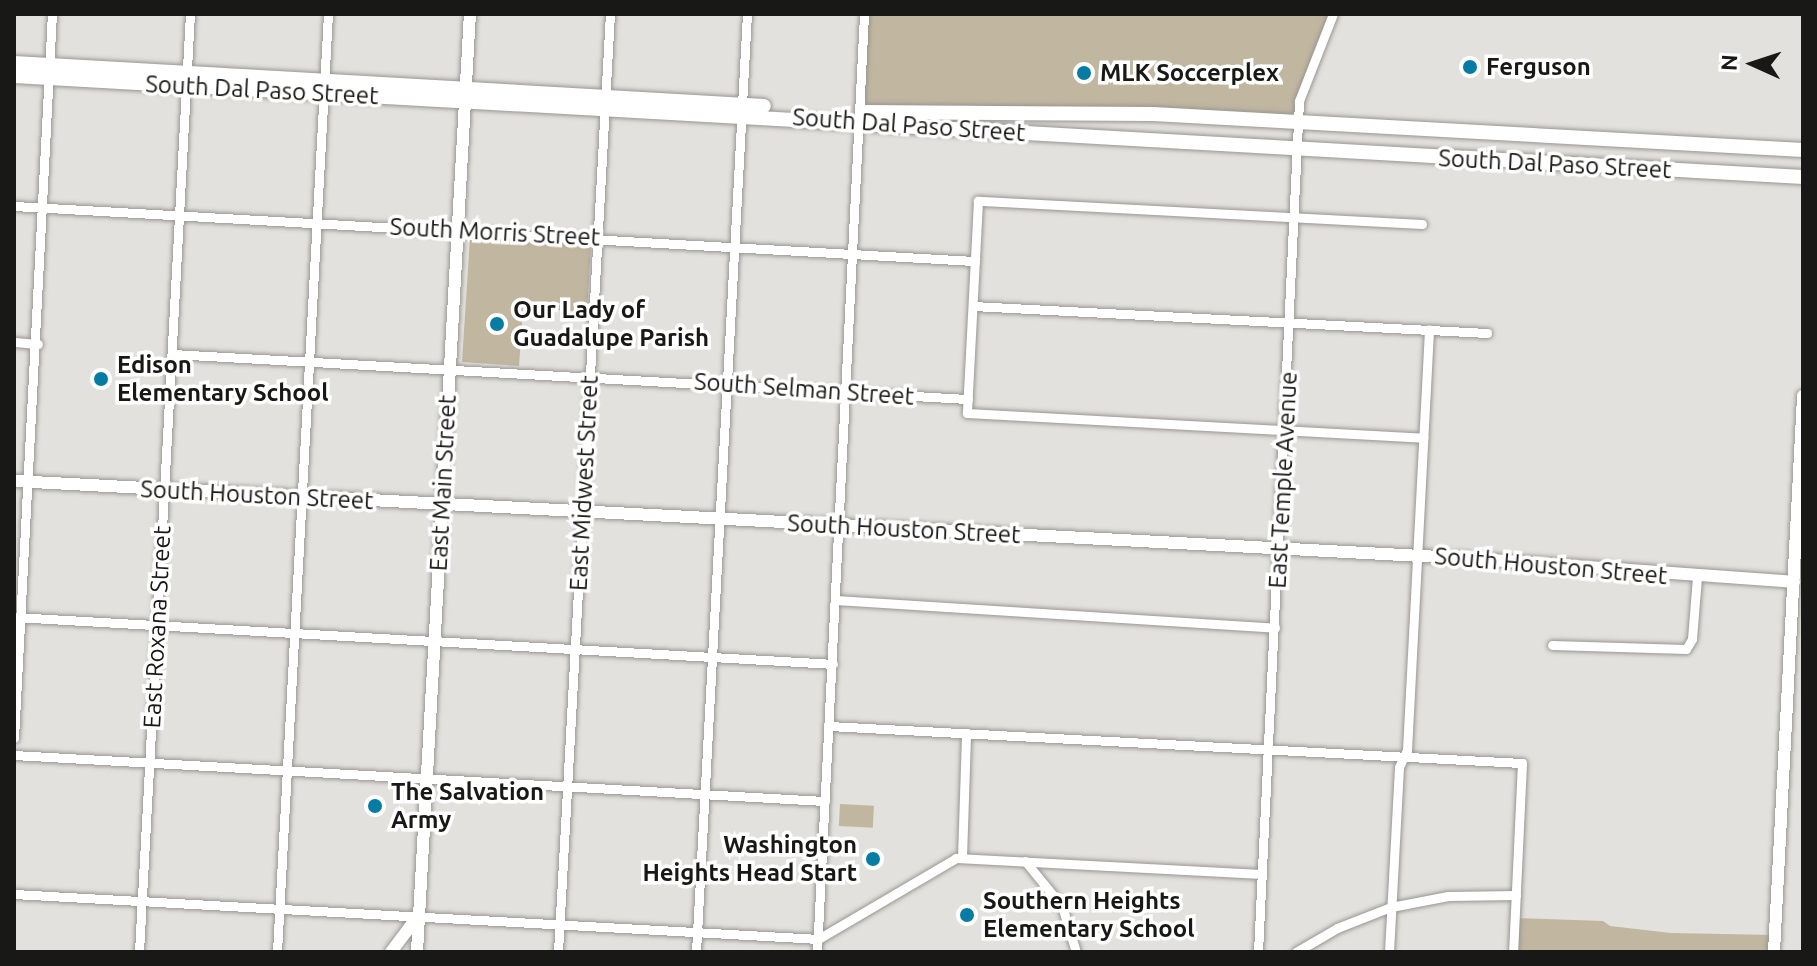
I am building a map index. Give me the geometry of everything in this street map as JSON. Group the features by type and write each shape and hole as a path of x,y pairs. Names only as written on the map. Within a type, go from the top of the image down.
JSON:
{"main road":[{"name":"South Dal Paso Street","path":"14,63 49,72"},
{"name":"South Dal Paso Street","path":"14,76 49,72 604,102 862,117 1299,149 1803,177"},
{"name":"South Dal Paso Street","path":"862,117 1153,114 1803,150"},
{"path":"1503,161 1505,133"},
{"path":"1667,170 1669,143"}],"street":[{"path":"14,738 18,618 38,344 52,14"},
{"name":"East Roxana Street","path":"139,952 190,14"},
{"path":"277,952 328,14"},
{"name":"East Main Street","path":"417,952 470,14"},
{"name":"East Midwest Street","path":"558,952 610,14"},
{"path":"696,952 747,14"},
{"path":"817,952 862,117 864,14"},
{"name":"East Temple Avenue","path":"1258,952 1286,431 1298,123 1304,78 1333,14"},
{"path":"968,399 978,201 1422,224"},
{"name":"South Morris Street","path":"14,206 975,261"},
{"path":"973,306 1487,333"},
{"path":"1389,952 1417,555 1429,330"},
{"path":"14,342 38,344"},
{"name":"South Selman Street","path":"172,354 968,399 967,413 1423,438"},
{"path":"1774,952 1803,396"},
{"name":"South Houston Street","path":"14,481 582,514 1417,555 1794,582"},
{"path":"1552,645 1686,649 1692,639 1697,577"},
{"path":"836,600 1275,628"},
{"path":"18,618 833,664"},
{"path":"829,726 1522,763 1513,952"},
{"path":"962,857 966,734"},
{"path":"14,755 825,801"},
{"path":"14,894 818,939 962,857 1262,874"},
{"path":"1025,861 1062,906 1076,952"},
{"path":"1296,952 1337,928 1391,907 1456,895 1516,895"},
{"path":"391,952 418,916"}],"shaded area":[{"name":"MLK Soccerplex","path":"864,14 1333,14 1309,68 1298,123 862,112"},
{"path":"470,238 591,246 587,312 523,308 519,366 462,362"},
{"path":"840,804 874,806 873,828 839,826"},
{"path":"1515,918 1603,921 1610,926 1671,933 1775,935 1774,952 1513,952"}],"place":[{"name":"Ferguson","path":"1470,67"},
{"name":"MLK Soccerplex","path":"1084,73"},
{"name":"Our Lady of Guadalupe Parish","path":"497,324"},
{"name":"Edison Elementary School","path":"101,379"},
{"name":"The Salvation Army","path":"375,806"},
{"name":"Washington Heights Head Start","path":"873,859"},
{"name":"Southern Heights Elementary School","path":"967,915"}]}
